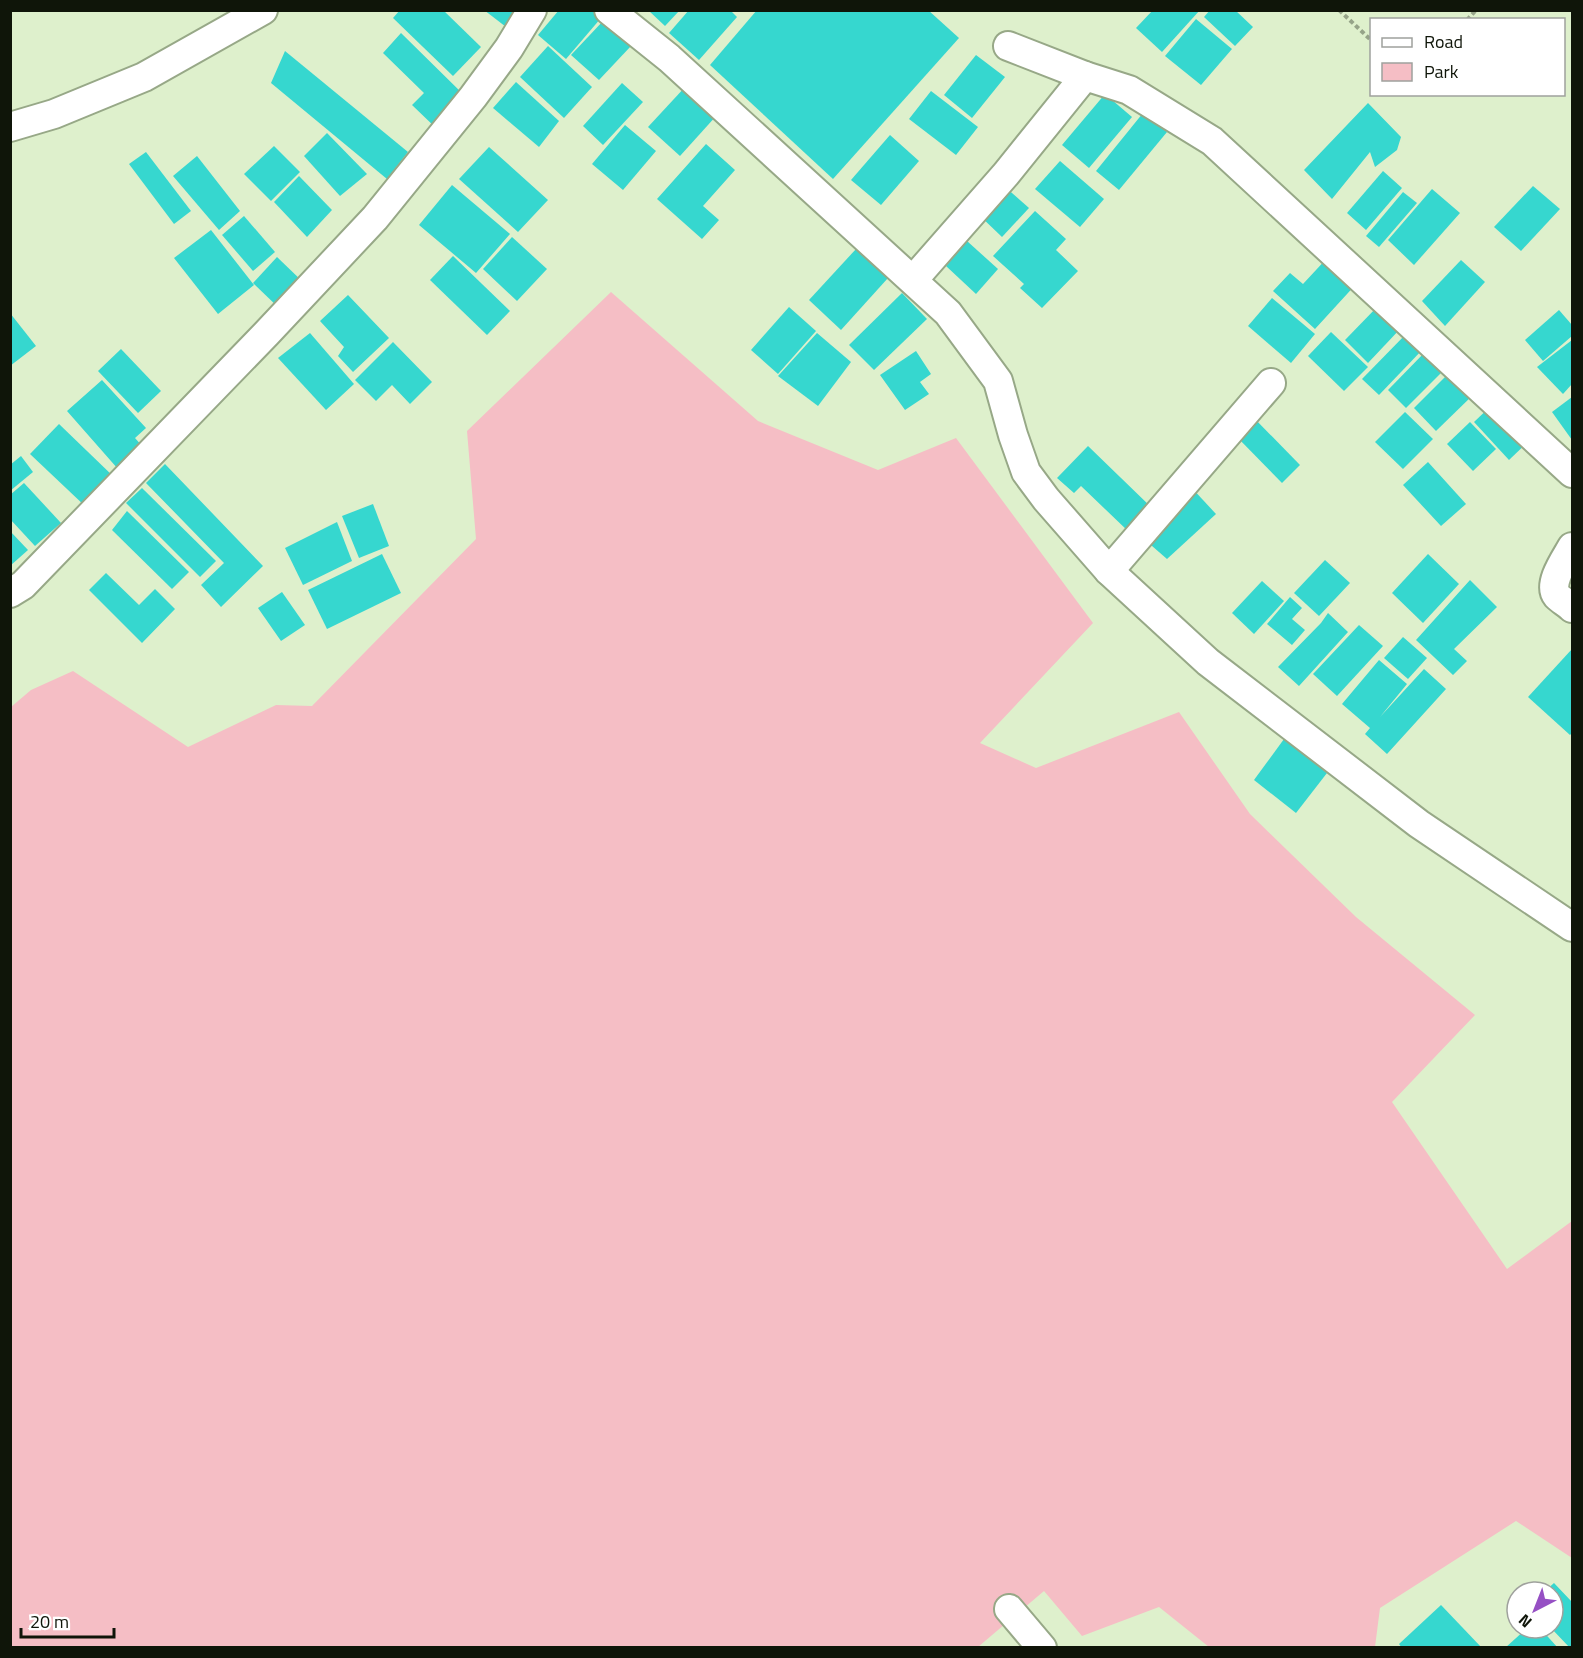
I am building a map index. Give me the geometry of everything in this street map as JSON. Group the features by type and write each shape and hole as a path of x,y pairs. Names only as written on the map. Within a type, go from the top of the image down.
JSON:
{"street":[{"path":"10,127 54,114 144,77 263,10"},
{"path":"10,593 23,585 375,218 474,97 509,48 532,10"},
{"path":"609,10 669,58 948,313 998,381 1026,472 1046,499 1109,571 1208,662 1419,824 1572,927"},
{"path":"1008,46 1085,76 1129,90 1212,141 1572,473"},
{"path":"913,280 1006,174 1085,76"},
{"path":"1109,571 1271,383"},
{"path":"1572,547 1555,579 1554,589 1557,596 1572,608"},
{"path":"1009,1609 1042,1647"}],"path":[{"path":"1339,10 1370,40"}],"green space":[{"path":"611,292 758,421 878,470 956,438 1093,623 980,743 1036,768 1179,712 1250,814 1356,917 1475,1015 1392,1102 1507,1269 1572,1221 1572,1558 1516,1521 1380,1608 1375,1647 1209,1647 1159,1607 1082,1636 1044,1591 978,1647 11,1648 11,707 31,690 73,671 188,747 276,705 312,706 476,539 467,431"}],"building":[{"path":"400,10 443,10 481,47 453,76 393,18"},
{"path":"484,10 524,10 510,30"},
{"path":"559,10 592,10 601,18 566,59 538,35"},
{"path":"648,10 680,10 665,26"},
{"path":"689,10 730,10 737,17 699,60 669,33"},
{"path":"757,10 928,10 959,38 833,179 710,65"},
{"path":"1153,10 1200,10 1162,52 1136,28"},
{"path":"1210,10 1235,10 1253,27 1235,46 1204,17"},
{"path":"1196,19 1232,49 1201,85 1165,56"},
{"path":"604,20 631,46 599,80 571,55"},
{"path":"401,33 467,98 437,129 412,105 424,93 383,53"},
{"path":"548,46 592,87 564,118 520,77"},
{"path":"285,51 408,152 387,179 271,83"},
{"path":"976,55 1005,77 972,118 944,95"},
{"path":"516,82 559,121 539,147 493,108"},
{"path":"622,83 643,102 603,145 583,126"},
{"path":"686,86 717,115 680,156 648,127"},
{"path":"931,91 978,127 956,155 909,119"},
{"path":"1105,94 1132,117 1089,168 1062,145"},
{"path":"1368,103 1401,137 1397,150 1375,167 1370,152 1332,199 1304,170"},
{"path":"1143,113 1167,132 1119,190 1096,171"},
{"path":"625,125 656,151 623,190 592,164"},
{"path":"327,133 367,174 340,196 304,156"},
{"path":"890,135 919,161 881,205 851,180"},
{"path":"706,144 735,170 703,206 719,220 702,239 657,199"},
{"path":"274,146 300,172 271,201 244,174"},
{"path":"489,147 548,200 518,232 459,179"},
{"path":"146,152 191,211 174,224 129,164"},
{"path":"197,156 240,211 219,230 173,176"},
{"path":"1060,161 1104,199 1080,227 1035,189"},
{"path":"1383,171 1402,188 1366,230 1347,213"},
{"path":"299,176 332,210 307,237 274,202"},
{"path":"452,185 510,234 476,273 419,225"},
{"path":"1004,186 1029,208 1002,237 978,214"},
{"path":"1533,186 1560,209 1521,251 1494,227"},
{"path":"1432,189 1460,213 1414,265 1388,240"},
{"path":"1403,192 1417,203 1379,247 1366,236"},
{"path":"1035,211 1066,239 1056,250 1078,271 1042,308 1020,288 1024,284 993,256"},
{"path":"244,216 275,252 253,271 222,235"},
{"path":"211,230 254,285 218,314 174,258"},
{"path":"512,237 547,269 517,301 483,269"},
{"path":"967,241 998,269 976,294 946,266"},
{"path":"856,249 888,278 841,330 809,300"},
{"path":"453,256 510,311 487,335 430,280"},
{"path":"1329,256 1358,282 1315,329 1273,291 1290,273 1303,284"},
{"path":"277,257 304,283 280,309 253,283"},
{"path":"1461,260 1485,282 1445,326 1422,301"},
{"path":"902,293 927,319 874,370 849,345"},
{"path":"348,295 389,338 353,372 338,356 344,347 320,321"},
{"path":"1272,298 1315,334 1291,363 1248,326"},
{"path":"1378,306 1401,328 1368,363 1345,340"},
{"path":"789,307 816,331 778,374 751,350"},
{"path":"1559,310 1572,325 1572,336 1543,361 1525,340"},
{"path":"10,313 36,346 10,366"},
{"path":"1331,332 1368,367 1344,391 1308,356"},
{"path":"1408,332 1424,348 1379,395 1362,379"},
{"path":"310,333 354,384 326,410 278,358"},
{"path":"817,333 851,362 818,406 778,376"},
{"path":"1572,340 1572,384 1563,394 1537,367"},
{"path":"393,342 432,382 410,404 392,385 376,401 355,380"},
{"path":"121,349 161,391 138,413 98,371"},
{"path":"1427,350 1446,368 1406,408 1388,390"},
{"path":"916,351 931,374 920,382 929,394 905,410 880,375"},
{"path":"1452,370 1475,393 1436,431 1414,408"},
{"path":"102,380 146,428 135,438 143,447 118,469 67,411"},
{"path":"1572,397 1572,440 1552,412"},
{"path":"1493,404 1529,441 1509,460 1474,422"},
{"path":"1405,412 1433,439 1403,469 1375,442"},
{"path":"1253,417 1300,465 1282,483 1235,435"},
{"path":"1470,422 1496,449 1473,471 1447,444"},
{"path":"59,424 115,478 86,507 30,454"},
{"path":"1088,446 1152,508 1129,532 1081,486 1074,493 1057,478"},
{"path":"21,456 33,472 10,491 10,465"},
{"path":"1428,462 1466,504 1441,526 1403,485"},
{"path":"165,464 263,566 221,607 201,585 224,563 146,483"},
{"path":"24,483 61,523 35,546 10,519 10,495"},
{"path":"1190,486 1216,514 1167,559 1144,539"},
{"path":"142,488 216,561 200,577 126,503"},
{"path":"373,504 389,546 359,558 342,516"},
{"path":"127,511 189,572 172,589 112,530"},
{"path":"337,522 352,561 303,585 285,548"},
{"path":"10,531 28,550 10,566"},
{"path":"382,554 401,593 327,629 308,590"},
{"path":"1428,554 1459,584 1423,623 1392,593"},
{"path":"1325,560 1350,583 1319,616 1294,593"},
{"path":"106,573 139,605 155,589 175,609 142,643 89,590"},
{"path":"1470,580 1497,607 1454,649 1467,661 1453,675 1416,640"},
{"path":"1262,581 1284,601 1254,634 1232,613"},
{"path":"282,592 305,625 281,641 258,608"},
{"path":"1290,597 1302,608 1292,619 1305,630 1292,645 1267,624"},
{"path":"1328,613 1348,632 1299,686 1278,667"},
{"path":"1359,625 1383,646 1337,696 1313,674"},
{"path":"1403,637 1427,658 1408,679 1384,658"},
{"path":"1572,649 1572,733 1570,735 1528,697"},
{"path":"1379,660 1407,684 1380,717 1424,669 1446,689 1387,754 1365,734 1370,728 1342,704"},
{"path":"1284,739 1327,773 1296,813 1254,780"},
{"path":"1565,1595 1572,1602 1572,1648 1562,1640 1565,1640"},
{"path":"1441,1605 1482,1648 1402,1648 1399,1644"},
{"path":"1514,1640 1551,1640 1558,1648 1505,1648"}]}
